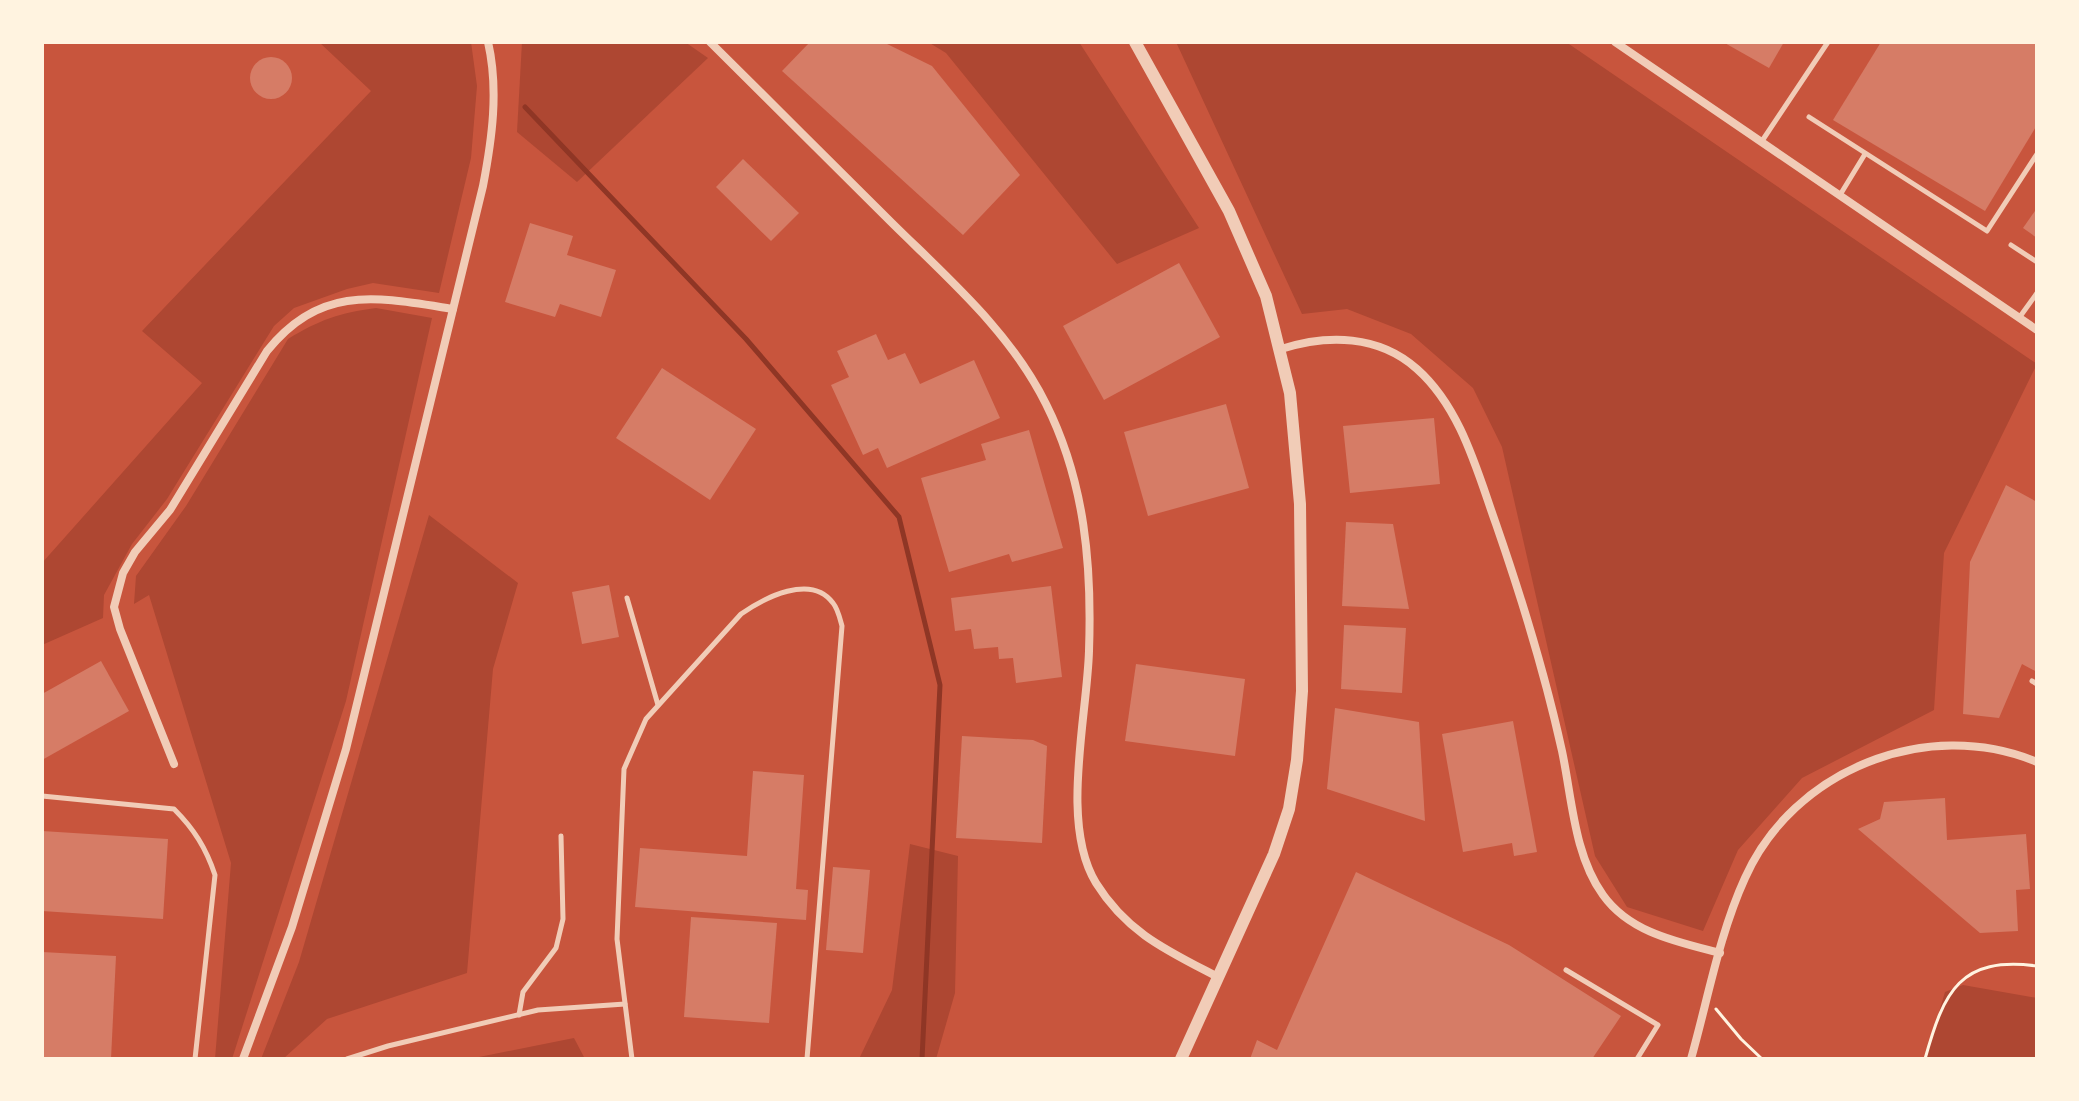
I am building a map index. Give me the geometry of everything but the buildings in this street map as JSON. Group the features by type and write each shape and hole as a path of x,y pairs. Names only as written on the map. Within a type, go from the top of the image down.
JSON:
{"street":[{"path":"243,1059 289,938 339,775 483,186 491,134 494,81 488,42"},
{"path":"710,42 978,309 1021,363 1046,404 1078,486 1086,527 1089,653 1078,801 1083,854 1095,881 1132,927 1155,944 1218,977"},
{"path":"1135,42 1243,238 1266,296 1281,349 1295,429 1300,504 1302,691 1298,752 1289,809 1280,839 1181,1059"},
{"path":"1615,42 2037,330"},
{"path":"174,764 114,607 120,582 135,552 170,510 267,351 283,331 308,313 333,303 363,299 394,299 453,309"},
{"path":"1281,349 1320,340 1360,341 1399,355 1417,368 1449,408 1463,436 1517,586 1551,706 1581,845 1593,879 1604,897 1631,922 1664,938 1720,953"},
{"path":"1691,1059 1729,918 1745,876 1767,839 1795,808 1826,782 1862,763 1888,755 1942,745 1984,748 2037,762"}],"lane":[{"path":"1762,142 1828,42"},
{"path":"1809,117 1987,231 2037,154"},
{"path":"1840,195 1865,154"},
{"path":"2011,245 2037,262"},
{"path":"2019,318 2037,293"},
{"path":"632,1059 617,939 624,769 646,719 741,614 780,593 804,589 819,591 833,603 842,626 807,1059"},
{"path":"627,598 658,706"},
{"path":"42,796 174,809 194,829 215,875 195,1059"},
{"path":"518,1015 523,992 556,948 563,919 561,836"},
{"path":"1566,970 1658,1025 1637,1059"},
{"path":"347,1059 388,1046 538,1010 625,1004"}],"path":[{"path":"1925,1059 1936,1026 1963,977 1979,967 2016,963 2037,966"},
{"path":"1707,998 1762,1059"}],"shaded area":[{"path":"319,42 471,42 477,86 471,158 439,293 373,283 294,308 274,326 167,499 132,544 104,595 103,618 42,645 42,563 202,383 142,331 371,91"},
{"path":"522,42 685,42 708,58 577,182 517,132"},
{"path":"928,42 1079,42 1199,228 1117,264 946,53"},
{"path":"1176,42 1566,42 2037,364 1944,553 1934,710 1802,778 1738,850 1703,931 1627,907 1595,856 1502,447 1473,388 1411,334 1347,309 1302,314"},
{"path":"376,308 432,318 346,701 232,1059 215,1059 231,863 149,595 134,604 136,576 186,506 288,339 330,318"},
{"path":"429,515 518,583 493,669 467,973 327,1019 283,1059 261,1059 299,962"},
{"path":"910,844 958,856 955,993 936,1059 859,1059 892,990"},
{"path":"1963,985 2037,998 2037,1059 1925,1059 1945,992"},
{"path":"574,1038 585,1059 469,1059"}],"waterway":[{"path":"525,107 746,339 899,517 940,685 922,1059"}]}
